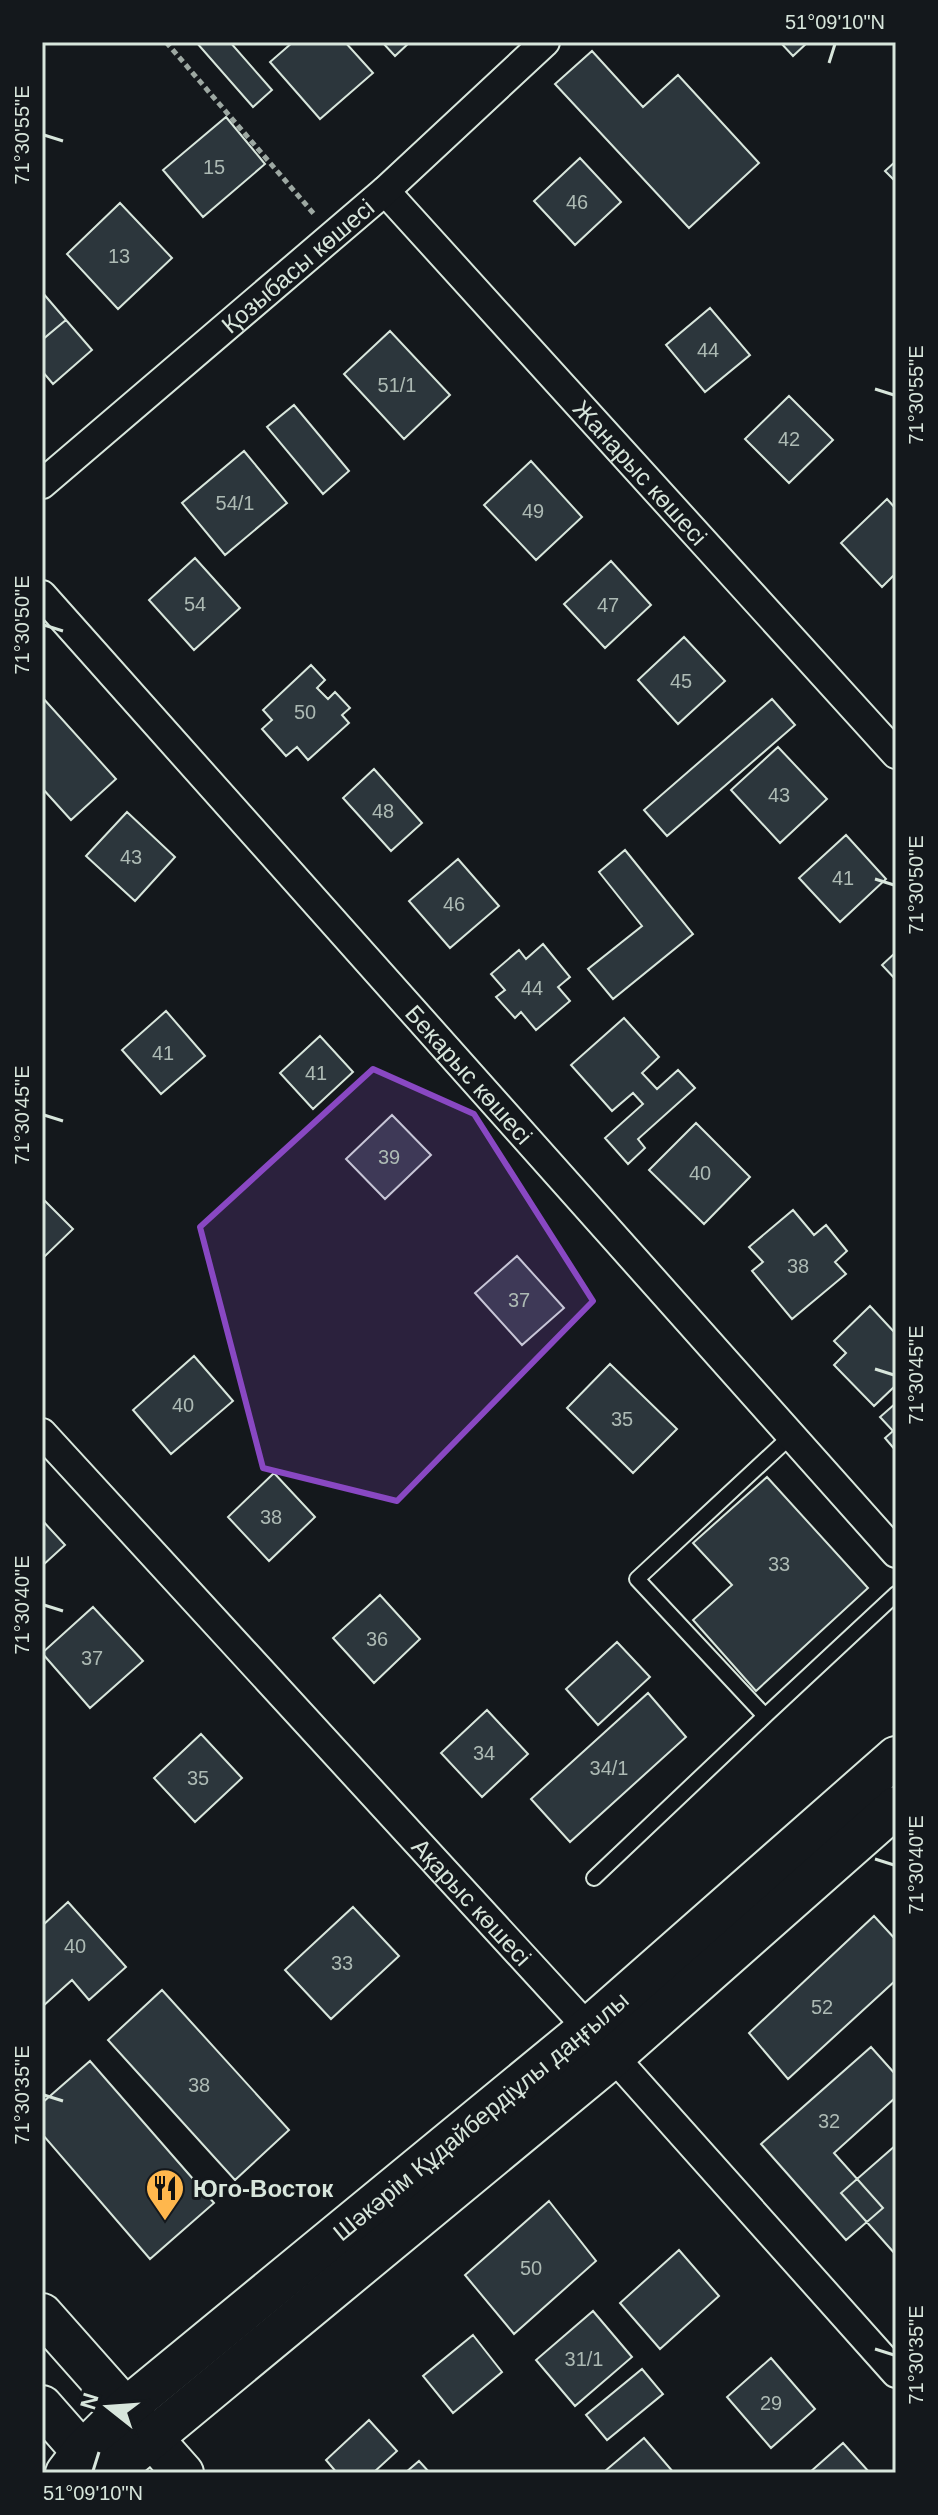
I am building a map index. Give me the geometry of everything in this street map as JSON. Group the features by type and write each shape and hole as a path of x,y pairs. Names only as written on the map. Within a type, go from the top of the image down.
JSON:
{"main road":[{"name":"Шәкәрім Құдайбердіұлы даңғылы","path":"90,2468 153,2440 600,2043 896,1757"},
{"name":"Шәкәрім Құдайбердіұлы даңғылы","path":"90,2468 126,2408 600,2043 896,1807"},
{"path":"42,2314 183,2473"},
{"path":"42,2406 90,2468"}],"street":[{"name":"Қозыбасы көшесі","path":"42,484 385,191 545,42"},
{"name":"Жанарыс көшесі","path":"385,191 896,754"},
{"name":"Бекарыс көшесі","path":"42,595 896,1553"},
{"name":"Ақарыс көшесі","path":"42,1433 600,2043 896,2373"}],"lane":[{"path":"765,1716 637,1579 791,1436"},
{"path":"594,1878 896,1594"}],"path":[{"path":"166,42 333,235"}],"highlighted area":[{"path":"373,1069 474,1114 593,1301 397,1501 263,1468 200,1227"}],"building":[{"path":"196,42 230,42 272,90 253,107"},
{"path":"293,42 345,42 373,73 320,119 270,62"},
{"path":"382,42 410,42 395,56"},
{"path":"780,42 808,42 793,56"},
{"path":"592,51 643,107 678,75 759,163 689,228 555,84"},
{"path":"226,117 265,164 203,217 163,170"},
{"path":"580,158 621,202 575,245 534,201"},
{"path":"896,161 896,182 885,171"},
{"path":"120,203 172,258 118,309 67,254"},
{"path":"42,292 66,320 42,340"},
{"path":"710,308 750,355 705,392 666,345"},
{"path":"66,320 92,350 53,384 42,371 42,340"},
{"path":"390,331 450,395 404,439 344,374"},
{"path":"789,396 833,440 789,483 745,439"},
{"path":"294,405 349,471 323,494 267,427"},
{"path":"244,451 287,503 225,555 182,503"},
{"path":"531,461 582,517 536,560 484,505"},
{"path":"887,499 896,509 896,573 882,587 841,543"},
{"path":"195,558 240,608 194,650 149,600"},
{"path":"611,561 651,605 605,648 564,604"},
{"path":"684,637 725,681 678,724 638,680"},
{"path":"311,665 325,680 317,688 328,699 335,692 350,708 342,715 349,723 308,760 297,747 286,756 262,729 272,720 263,710"},
{"path":"42,697 116,779 71,820 42,788"},
{"path":"772,699 795,725 667,836 644,810"},
{"path":"778,747 827,799 780,843 731,790"},
{"path":"374,769 422,823 391,851 343,798"},
{"path":"127,812 175,857 135,901 86,856"},
{"path":"846,835 886,879 840,922 799,878"},
{"path":"625,850 693,934 613,999 588,969 642,926 599,872"},
{"path":"458,859 499,906 450,948 409,901"},
{"path":"543,944 570,977 558,987 570,1001 536,1030 521,1012 515,1018 496,997 505,990 491,974 519,950 526,959"},
{"path":"896,952 896,980 882,965"},
{"path":"166,1011 205,1056 161,1094 122,1050"},
{"path":"624,1018 659,1057 642,1073 657,1089 678,1070 695,1088 638,1139 645,1148 628,1164 605,1138 643,1104 633,1093 612,1111 571,1065"},
{"path":"320,1036 353,1072 313,1109 280,1073"},
{"path":"392,1115 431,1155 385,1199 346,1159"},
{"path":"696,1123 750,1177 704,1224 649,1170"},
{"path":"42,1198 73,1229 42,1259"},
{"path":"793,1210 814,1235 826,1225 847,1251 835,1262 846,1274 792,1319 752,1271 763,1262 749,1247"},
{"path":"517,1256 564,1308 522,1345 475,1293"},
{"path":"870,1306 896,1334 896,1385 874,1406 834,1365 846,1353 834,1341"},
{"path":"194,1356 233,1401 171,1454 133,1410"},
{"path":"610,1364 677,1429 633,1473 567,1408"},
{"path":"896,1403 896,1451 885,1438 893,1431 880,1417"},
{"path":"274,1473 315,1517 269,1561 228,1517"},
{"path":"767,1477 868,1588 756,1691 693,1620 732,1585 693,1543"},
{"path":"42,1520 65,1545 42,1566"},
{"path":"380,1595 420,1639 374,1683 333,1638"},
{"path":"93,1607 143,1661 90,1708 42,1653"},
{"path":"617,1642 650,1677 598,1725 566,1689"},
{"path":"648,1693 686,1737 570,1842 531,1799"},
{"path":"487,1710 528,1754 482,1797 441,1753"},
{"path":"201,1734 242,1778 195,1822 154,1778"},
{"path":"68,1902 126,1967 89,2000 72,1980 42,2007 42,1926"},
{"path":"353,1907 399,1956 331,2019 285,1970"},
{"path":"874,1916 896,1940 896,1980 788,2079 749,2033"},
{"path":"162,1990 289,2130 235,2180 108,2040"},
{"path":"871,2047 896,2075 896,2097 834,2153 883,2208 846,2240 761,2144"},
{"path":"90,2061 214,2203 150,2259 42,2134 42,2103"},
{"path":"896,2145 896,2255 841,2193"},
{"path":"549,2201 596,2261 514,2334 465,2275"},
{"path":"679,2250 719,2296 660,2349 620,2303"},
{"path":"593,2311 632,2357 575,2406 536,2360"},
{"path":"473,2335 502,2372 453,2413 423,2376"},
{"path":"771,2358 815,2409 771,2448 727,2397"},
{"path":"642,2369 663,2394 607,2440 586,2415"},
{"path":"369,2420 397,2451 373,2473 337,2473 326,2460"},
{"path":"644,2438 674,2473 605,2471"},
{"path":"843,2443 870,2473 809,2473"},
{"path":"419,2461 430,2473 405,2473"}],"place":[{"name":"Юго-Восток","path":"165,2222"}]}
